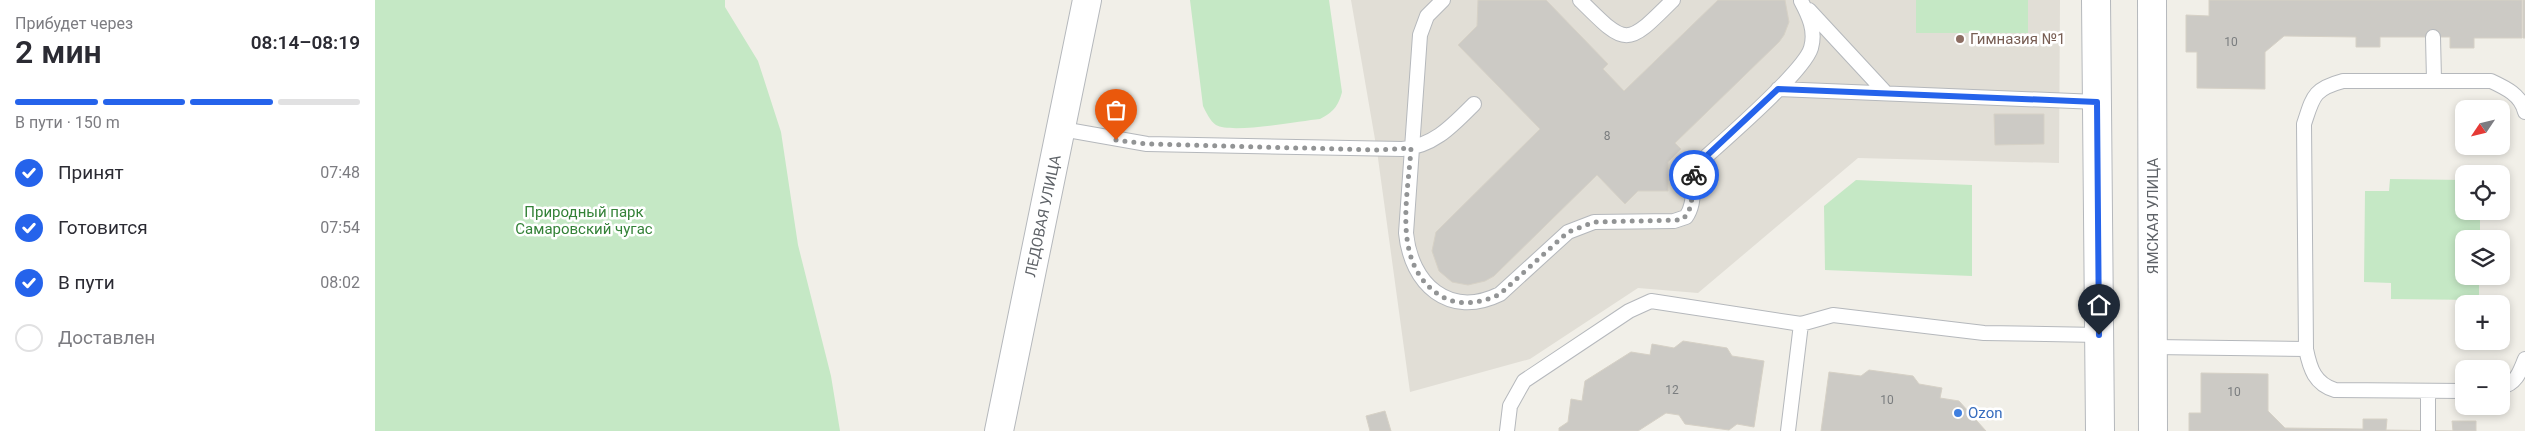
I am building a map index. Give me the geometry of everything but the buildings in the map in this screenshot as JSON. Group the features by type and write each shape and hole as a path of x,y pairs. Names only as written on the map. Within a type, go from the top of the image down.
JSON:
{"street":[{"name":"ЛЕДОВАЯ УЛИЦА","path":"999,431 1087,0"},
{"path":"2096,0 2100,431"},
{"name":"ЯМСКАЯ УЛИЦА","path":"2152,0 2153,431"}],"lane":[{"path":"1443,0 1427,16 1420,35 1406,233 1410,259 1426,284 1448,300 1477,302 1500,294 1568,232 1581,225 1594,222 1674,221 1686,217 1690,208 1694,172 1699,163 1799,68 1811,48 1812,26 1800,0"},
{"path":"1580,0 1611,31 1627,36 1643,30 1673,0"},
{"path":"1800,0 1885,92"},
{"path":"2433,37 2434,80"},
{"path":"2455,391 2335,390 2325,387 2312,371 2306,349 2304,124 2311,101 2323,86 2343,81 2491,81 2509,89 2523,104 2525,112"},
{"path":"1778,89 2097,102"},
{"path":"1061,130 1147,144 1377,150 1411,148 1426,144 1442,135 1474,104"},
{"path":"1507,431 1511,406 1524,381 1639,305 1651,301 1801,324 1833,315 1984,333 2099,335"},
{"path":"1788,431 1801,324"},
{"path":"2153,348 2306,349"},
{"path":"2510,384 2519,375 2525,359"},
{"path":"2428,391 2428,430"}],"shaded area":[{"path":"1351,0 2060,0 2059,163 1858,158 1698,293 1638,288 1530,359 1410,392 1377,151"}],"green space":[{"name":"Природный парк Самаровский чугас","path":"375,0 725,0 725,7 758,61 781,132 798,245 831,376 840,431 375,431"},
{"path":"1190,0 1329,0 1342,92 1339,102 1328,114 1320,119 1250,128 1216,125 1210,119 1203,106"},
{"path":"1916,0 2028,0 2028,33 1916,33"},
{"path":"2390,179 2455,180 2455,220 2480,220 2480,230 2455,230 2455,285 2479,285 2479,295 2455,295 2455,300 2391,299 2391,283 2364,282 2365,191 2389,191"},
{"path":"1856,180 1972,185 1972,276 1825,270 1824,206"}],"way so far":[{"path":"1116,140 1147,144 1377,150 1411,148 1406,233 1410,259 1426,284 1448,300 1463,302 1489,300 1500,294 1568,232 1581,225 1594,222 1681,220 1689,212 1694,175"}],"place":[{"name":"Гимназия №1","path":"1960,39"},
{"name":"Ozon","path":"1958,413"}],"route":[{"path":"1694,175 1699,163 1778,89 2097,102 2099,335"}]}
